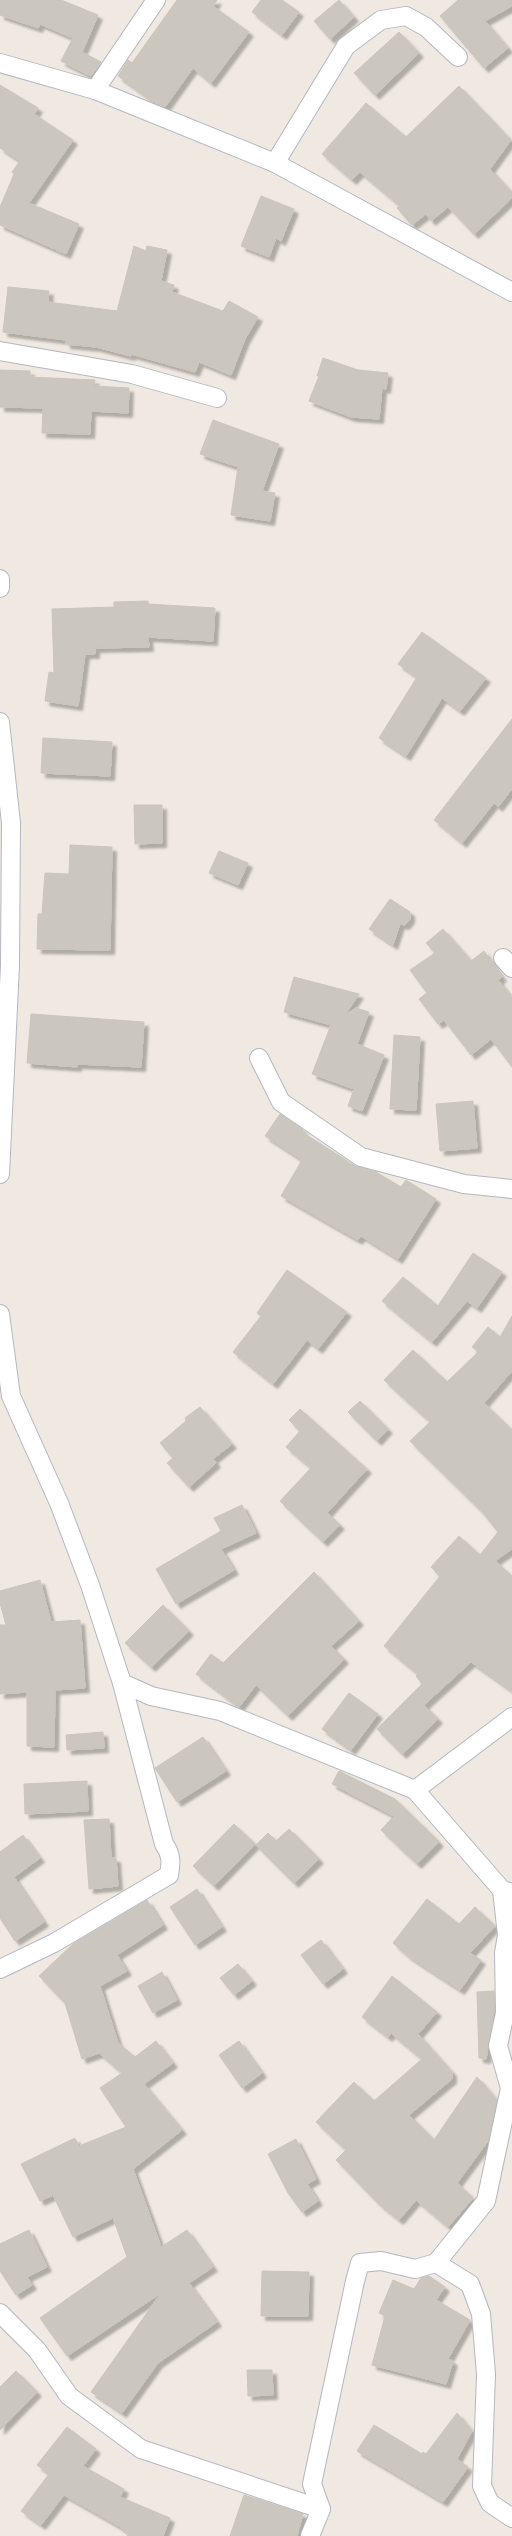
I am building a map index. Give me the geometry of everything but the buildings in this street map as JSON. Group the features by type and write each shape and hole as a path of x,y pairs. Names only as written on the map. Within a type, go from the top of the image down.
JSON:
{"street":[{"path":"95,90 156,0"},
{"path":"275,163 346,46 381,20 406,16 426,27 458,57"},
{"path":"0,63 95,90 275,163 512,292"},
{"path":"0,351 132,374 217,398"},
{"path":"0,580 0,588"},
{"path":"0,722 10,823 0,1174"},
{"path":"259,1058 281,1102 361,1157 464,1184 512,1189"},
{"path":"0,1314 11,1396 66,1522 90,1585 122,1683 164,1844 170,1853 169,1876 54,1943 0,1969"},
{"path":"122,1683 151,1696 220,1712 415,1790 507,1892 507,1935 504,1953 505,2013 498,2046 510,2088 486,2201 436,2264 415,2269 382,2261 360,2264 312,2484 321,2508 310,2536"},
{"path":"415,1790 512,1717"},
{"path":"436,2264 470,2284 481,2314 486,2374 482,2486 490,2503 512,2518"},
{"path":"0,2313 37,2350 69,2396 141,2449 321,2508"}]}
